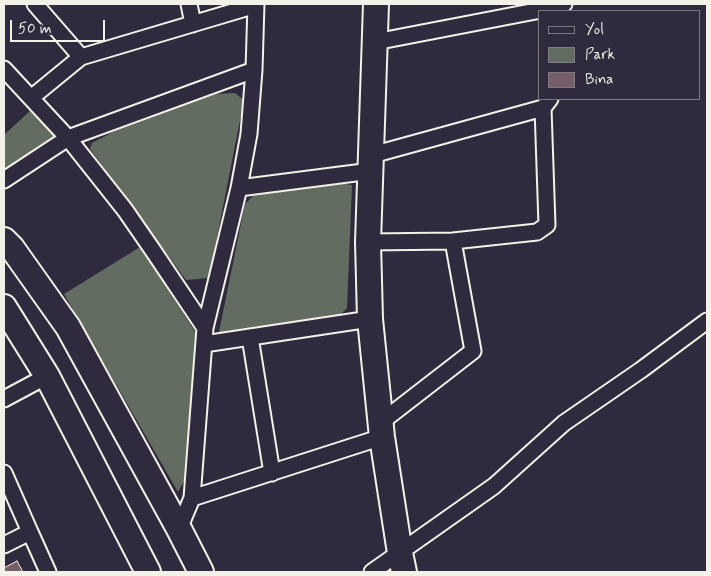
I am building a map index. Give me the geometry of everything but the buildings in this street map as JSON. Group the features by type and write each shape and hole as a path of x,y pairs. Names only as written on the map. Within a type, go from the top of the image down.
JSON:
{"main road":[{"path":"376,4 368,242 370,320 381,430 402,563"},
{"path":"4,240 12,248 68,327 201,572"},
{"path":"4,307 47,376 148,572"}],"street":[{"path":"34,4 81,57"},
{"path":"188,4 193,24"},
{"path":"31,98 81,57 256,4 254,70 249,134 205,328 192,498 179,529"},
{"path":"375,42 549,7"},
{"path":"4,69 68,138 125,210 205,328"},
{"path":"4,180 68,138 254,70"},
{"path":"238,188 371,163 547,103 547,225 537,232 452,241 368,242"},
{"path":"192,498 272,473 381,430 473,351 452,241"},
{"path":"204,344 370,320"},
{"path":"372,572 402,563 494,486 564,423 641,370 707,321"},
{"path":"250,337 272,473"},
{"path":"4,399 47,376"},
{"path":"4,473 48,572"},
{"path":"4,545 30,532"}],"green space":[{"path":"235,93 244,100 209,278 186,280 90,149 92,143 113,132 216,94"},
{"path":"31,110 58,137 4,172 4,135"},
{"path":"333,182 352,185 347,308 338,317 218,337 245,204 253,196"},
{"path":"140,247 196,333 187,476 178,492 64,294"}]}
